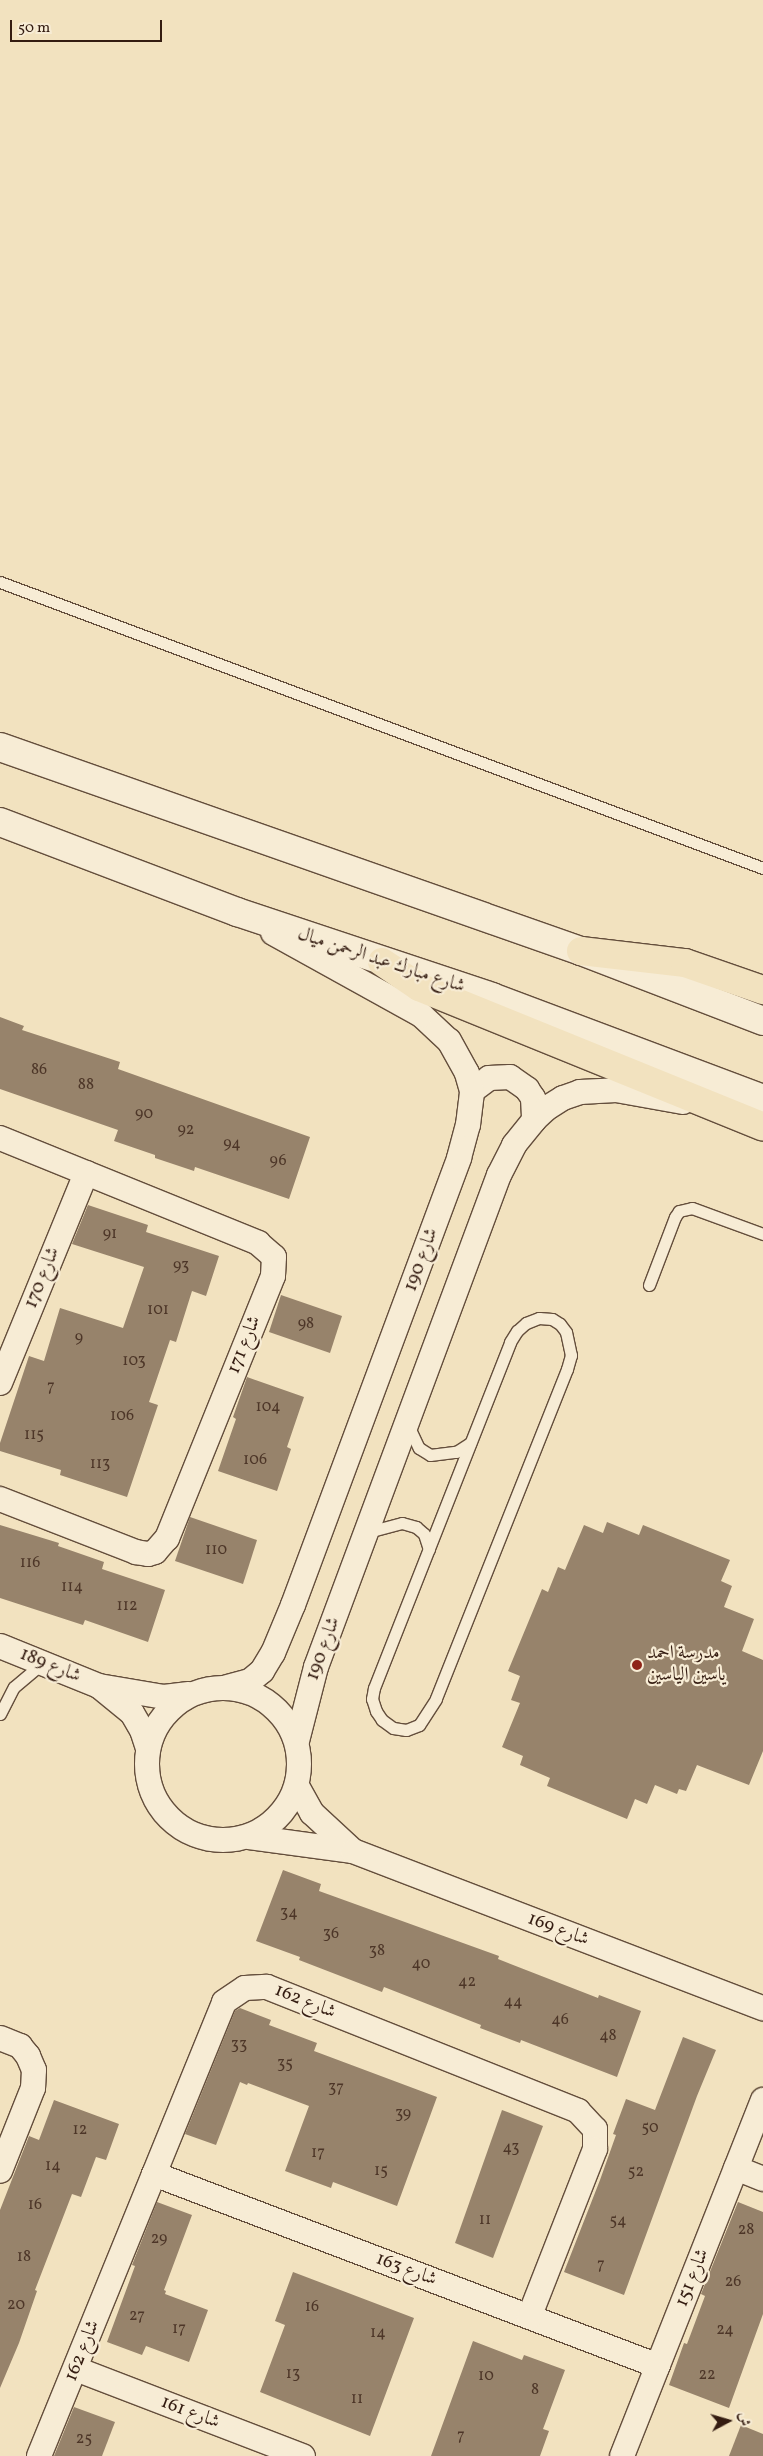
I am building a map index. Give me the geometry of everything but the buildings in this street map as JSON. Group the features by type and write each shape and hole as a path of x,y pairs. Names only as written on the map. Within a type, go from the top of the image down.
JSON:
{"highway":[{"path":"581,951 685,963 763,990"},
{"path":"382,962 419,988 709,1107 763,1127"}],"main road":[{"path":"0,747 581,951 763,1021"},
{"name":"شارع مبارك عبد الرحمن ميال","path":"0,822 237,912 382,962 492,997 763,1099"}],"street":[{"name":"شارع 190","path":"227,1687 250,1681 262,1670 273,1653 293,1605 459,1158 468,1125 472,1091 467,1073 454,1048 436,1027 421,1015 237,912"},
{"path":"472,1091 489,1078 510,1077 528,1089 533,1098 534,1120"},
{"name":"شارع 190","path":"297,1741 316,1667 499,1175 514,1145 534,1120 563,1098 580,1092 616,1090 709,1107"},
{"name":"شارع 171","path":"0,1138 258,1243 274,1257 273,1276 167,1538 156,1552 148,1554 136,1552 0,1500"},
{"name":"شارع 170","path":"0,1383 86,1173"},
{"name":"شارع 189","path":"0,1647 99,1686 164,1697 191,1694"},
{"name":"شارع 189","path":"99,1686 132,1713 142,1730 148,1748"},
{"path":"227,1687 250,1691 270,1703 286,1720 297,1741 300,1763 297,1786 287,1808 270,1825 249,1837 226,1841 203,1838 182,1829 165,1814 153,1794 147,1771 148,1748 156,1726 171,1707 191,1694 208,1688 227,1687"},
{"name":"شارع 169","path":"297,1786 312,1812 353,1851"},
{"name":"شارع 169","path":"249,1837 353,1851 763,2008"},
{"name":"شارع 162","path":"40,2456 224,2002 245,1988 267,1987 578,2111 595,2129 595,2149 529,2317"},
{"path":"0,2038 20,2046 28,2056 34,2070 33,2088 0,2171"},
{"name":"شارع 151","path":"622,2456 763,2100"},
{"path":"736,2168 763,2179"},
{"name":"شارع 163","path":"154,2174 658,2366"},
{"name":"شارع 161","path":"76,2369 304,2456"}],"lane":[{"path":"0,582 763,868"},
{"path":"649,1285 679,1211 692,1208 763,1234"},
{"path":"538,1318 552,1319 560,1324 566,1332 570,1344 571,1355 567,1369 436,1699 419,1725 406,1730 393,1728 382,1720 376,1711 372,1699 374,1688 429,1549 510,1342 517,1331 538,1318"},
{"path":"407,1423 418,1448 430,1455 456,1452 470,1442"},
{"path":"366,1533 385,1526 402,1523 416,1527 424,1534 429,1549"},
{"path":"0,1712 14,1687 43,1663"}],"place":[{"name":"مدرسة احمد ياسين الياسين","path":"637,1665"}]}
